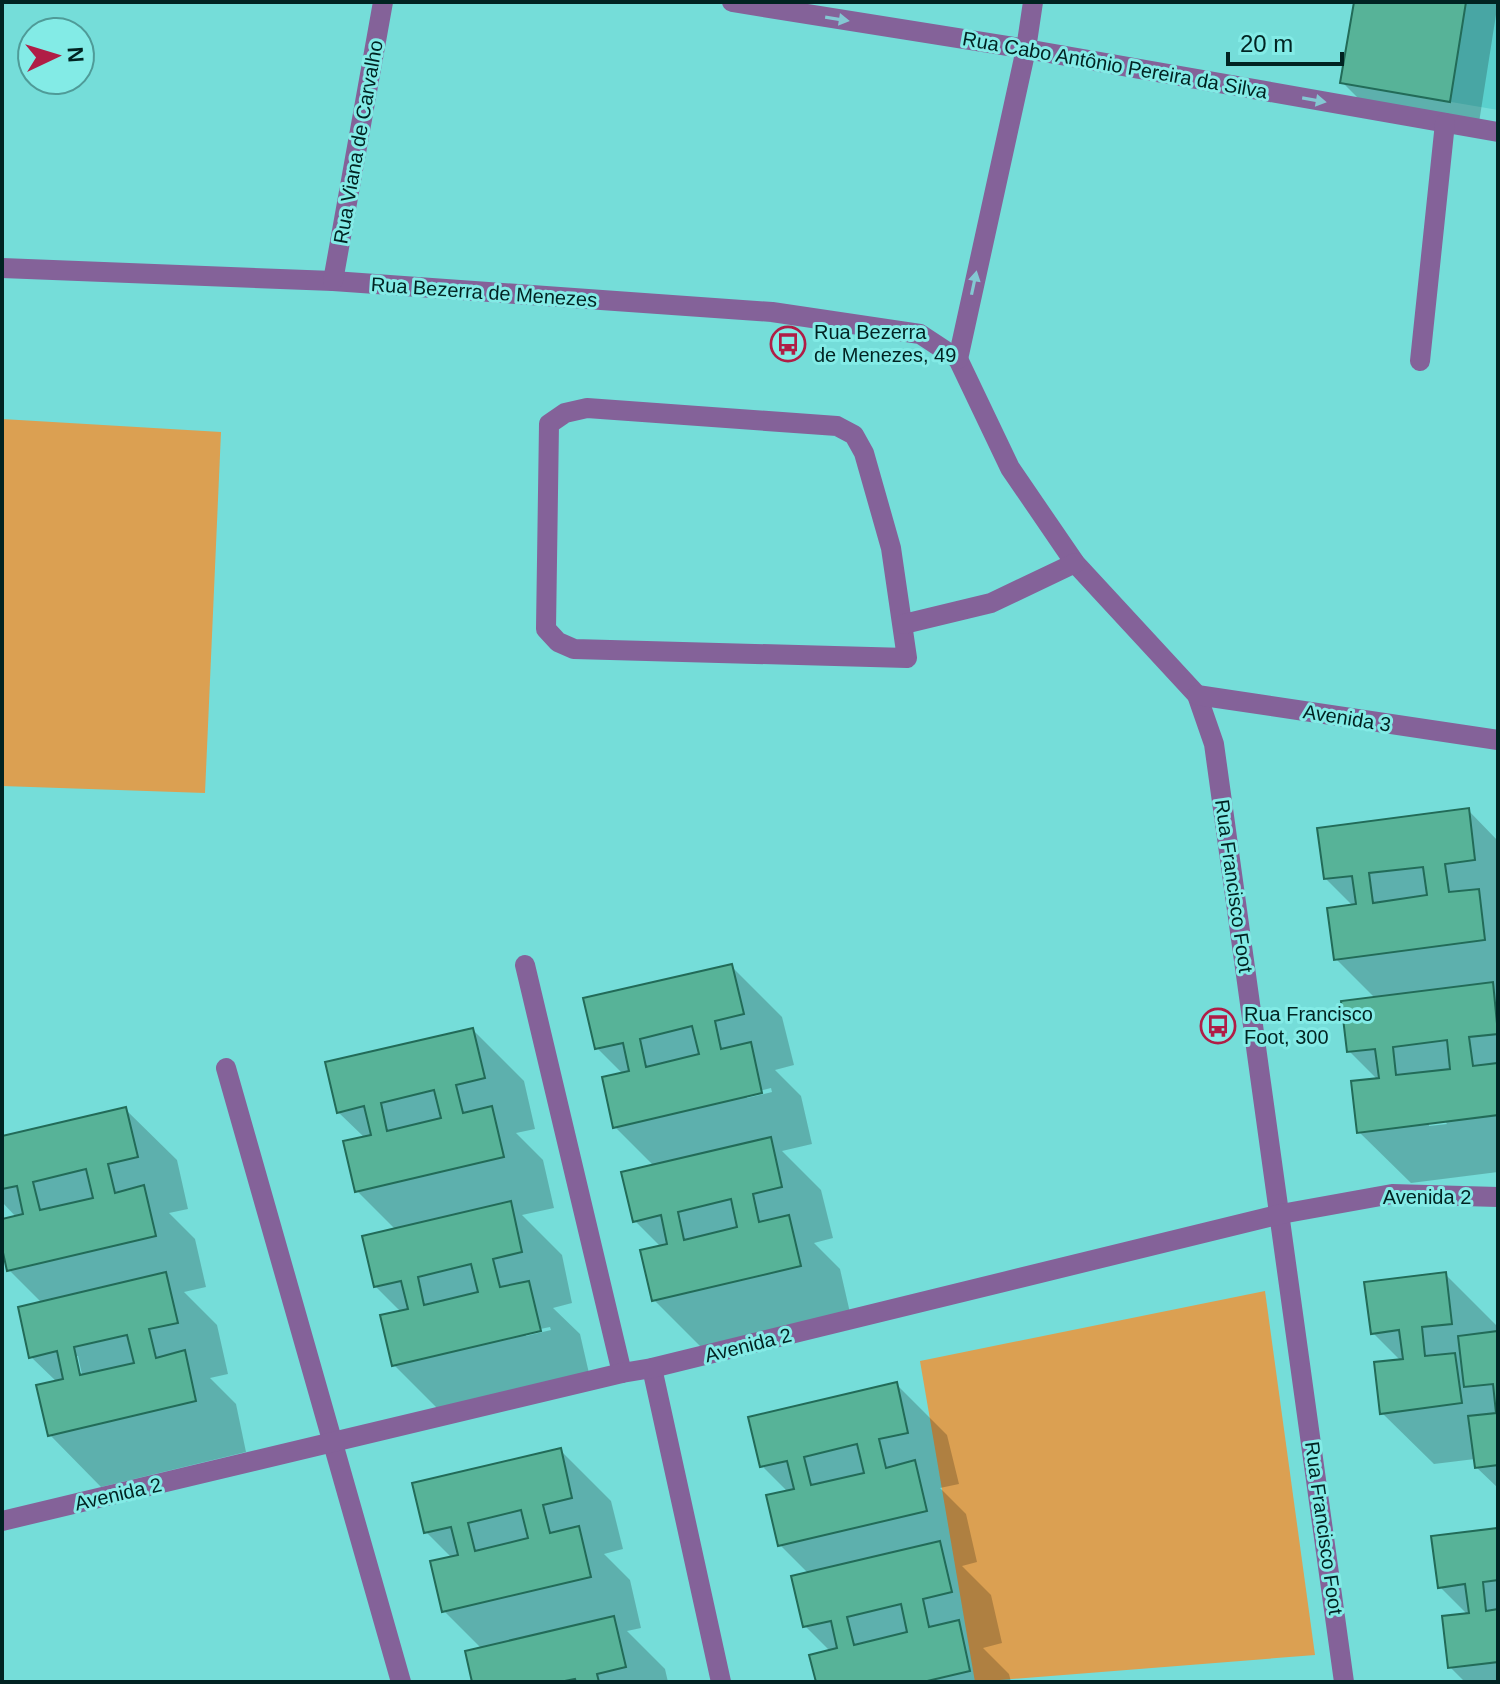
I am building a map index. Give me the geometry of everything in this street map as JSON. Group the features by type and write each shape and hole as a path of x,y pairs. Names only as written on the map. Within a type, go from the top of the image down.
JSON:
{"street":[{"name":"Rua Viana de Carvalho","path":"333,281 383,2"},
{"name":"Rua Cabo Antônio Pereira da Silva","path":"732,2 1026,49 1498,132"},
{"path":"958,359 1026,49 1033,2"},
{"path":"1420,361 1445,123"},
{"name":"Rua Bezerra de Menezes","path":"2,268 333,281 772,312 920,334 958,359"},
{"name":"Rua Francisco Foot","path":"958,359 1010,468 1075,563 1197,695 1214,744 1344,1682"},
{"path":"587,408 837,426 854,435 864,453 891,548 904,624 907,658 574,649 558,642 546,629 549,424 565,413 587,408"},
{"path":"904,624 991,603 1075,563"},
{"name":"Avenida 3","path":"1197,695 1498,740"},
{"path":"525,965 622,1373"},
{"path":"226,1068 401,1682"},
{"name":"Avenida 2","path":"2,1521 652,1368 1281,1214 1392,1194 1498,1197"},
{"path":"652,1368 721,1682"}],"shaded area":[{"path":"1354,2 1498,2 1498,110 1340,83"},
{"path":"2,419 221,432 205,793 2,786"},
{"path":"1265,1291 1315,1655 975,1682 920,1361"}],"building":[{"path":"1354,2 1466,2 1450,102 1340,83"},
{"path":"1469,808 1475,860 1445,864 1449,892 1479,889 1485,940 1334,960 1327,908 1356,904 1352,876 1324,879 1317,828","holes":["1423,867 1427,895 1373,903 1369,873"]},
{"path":"732,964 744,1014 715,1021 721,1049 751,1042 762,1093 613,1128 602,1077 629,1071 623,1043 595,1049 583,998","holes":["692,1026 699,1054 646,1067 640,1039"]},
{"path":"1493,982 1498,1034 1469,1037 1473,1066 1498,1063 1498,1115 1357,1133 1351,1081 1379,1078 1375,1049 1347,1052 1341,1001","holes":["1447,1040 1450,1069 1396,1075 1393,1047"]},
{"path":"473,1028 485,1078 456,1085 463,1113 492,1106 504,1157 355,1192 343,1141 371,1135 364,1106 337,1113 325,1062","holes":["434,1090 441,1118 387,1131 381,1103"]},
{"path":"126,1107 138,1157 108,1164 115,1193 144,1185 156,1236 7,1271 2,1248 2,1219 23,1214 17,1186 2,1189 2,1136","holes":["86,1169 93,1198 40,1210 33,1182"]},
{"path":"771,1137 782,1187 753,1194 759,1222 789,1215 801,1266 652,1301 640,1250 667,1244 661,1215 633,1222 621,1172","holes":["731,1199 737,1227 684,1240 678,1212"]},
{"path":"511,1201 522,1252 493,1259 500,1287 529,1281 541,1331 392,1366 380,1315 408,1309 401,1281 374,1287 362,1236","holes":["471,1264 478,1292 424,1305 418,1277"]},
{"path":"166,1272 178,1323 149,1329 156,1358 185,1350 196,1401 48,1436 36,1385 63,1379 57,1351 29,1358 18,1307","holes":["127,1335 134,1363 80,1375 74,1347"]},
{"path":"1446,1272 1452,1324 1422,1327 1425,1356 1455,1353 1462,1403 1380,1414 1374,1362 1403,1359 1399,1330 1371,1334 1364,1282"},
{"path":"1498,1331 1498,1465 1475,1468 1468,1416 1496,1413 1493,1384 1464,1387 1458,1336"},
{"path":"897,1382 908,1433 879,1439 886,1468 915,1460 927,1511 778,1546 766,1495 794,1489 787,1461 760,1467 748,1417","holes":["857,1444 864,1473 811,1485 804,1457"]},
{"path":"561,1448 572,1498 543,1505 550,1533 579,1526 591,1577 442,1612 430,1561 458,1555 451,1527 424,1533 412,1483","holes":["521,1510 528,1538 475,1551 468,1523"]},
{"path":"1498,1528 1498,1580 1483,1582 1486,1611 1498,1609 1498,1662 1448,1668 1442,1616 1469,1613 1465,1584 1438,1588 1431,1536"},
{"path":"940,1541 952,1592 923,1599 929,1627 959,1620 970,1671 923,1682 816,1682 809,1655 837,1648 831,1621 803,1627 791,1576","holes":["901,1604 907,1632 854,1645 847,1617"]},
{"path":"614,1616 626,1667 597,1674 599,1682 576,1682 575,1679 560,1682 472,1682 465,1651"}],"place":[{"name":"Rua Bezerra de Menezes, 49","path":"788,344"},
{"name":"Rua Francisco Foot, 300","path":"1218,1026"}]}
